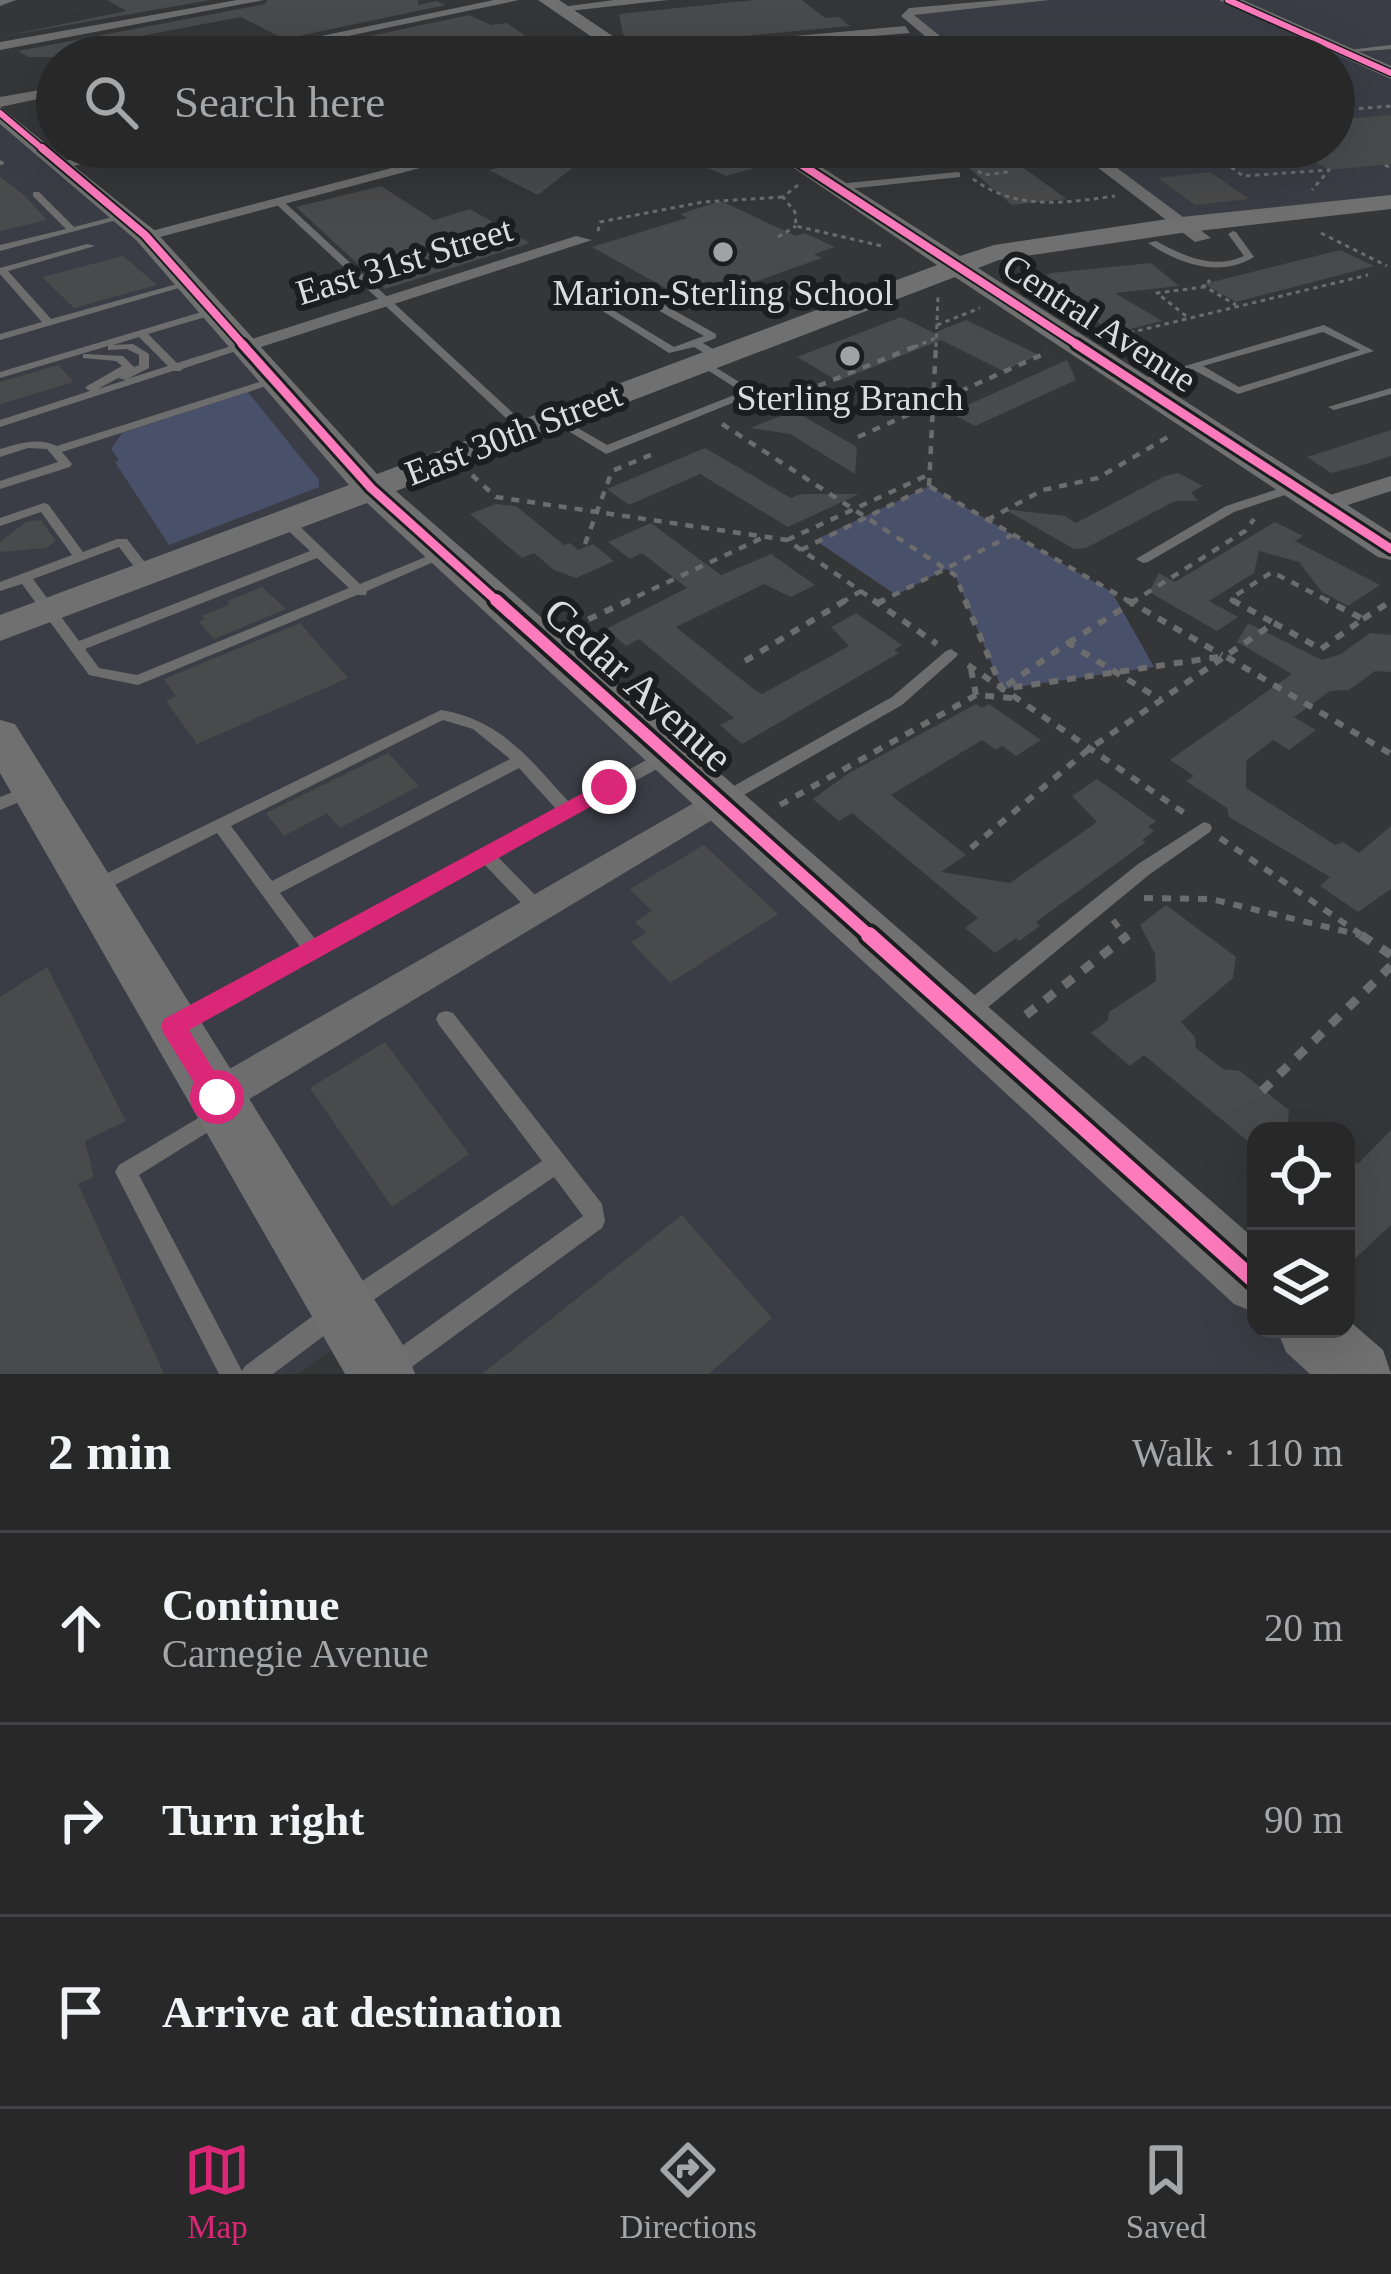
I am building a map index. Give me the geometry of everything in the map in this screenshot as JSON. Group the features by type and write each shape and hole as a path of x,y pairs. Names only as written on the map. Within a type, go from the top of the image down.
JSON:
{"street":[{"path":"0,2 10,0"},
{"path":"56,36 258,0"},
{"path":"332,36 513,0"},
{"path":"553,4 662,0"},
{"path":"932,36 907,16 909,12 1043,0"},
{"path":"1228,0 1308,36"},
{"path":"553,4 600,36"},
{"path":"845,36 905,31"},
{"path":"0,46 36,40"},
{"path":"1355,57 1391,73"},
{"path":"0,102 36,95"},
{"name":"Cedar Avenue","path":"0,113 36,142"},
{"name":"Cedar Avenue","path":"68,168 191,283 370,488 1247,1274"},
{"path":"135,226 278,201 408,168"},
{"name":"Central Avenue","path":"808,168 950,276 1137,382 1391,549"},
{"path":"1107,168 1192,231"},
{"name":"East 30th Street","path":"950,276 994,253 1391,202"},
{"name":"East 30th Street","path":"0,629 705,354 950,276 1153,243 1192,231 1233,234 1391,216"},
{"name":"East 31st Street","path":"244,344 584,239"},
{"path":"1310,496 1391,483"},
{"path":"0,735 16,797 91,888 382,1374"},
{"path":"221,1104 536,907 720,800"},
{"path":"1319,1338 1359,1374"}],"lane":[{"path":"1355,50 1391,47"},
{"path":"838,187 957,175"},
{"path":"36,194 72,230"},
{"path":"278,201 538,423 598,449 606,450 751,393 705,354 673,351 595,303 632,291 712,336 705,354"},
{"path":"0,248 72,230 135,226"},
{"path":"1153,243 1194,263 1231,265 1250,257 1233,234"},
{"path":"50,323 1,269 91,246"},
{"path":"0,337 191,283"},
{"path":"0,375 215,311"},
{"path":"1137,382 1324,328 1369,351 1238,391 1194,366"},
{"path":"141,333 177,369"},
{"path":"0,424 244,344"},
{"path":"45,362 129,346 139,349 147,361 138,371 76,395"},
{"path":"46,410 130,368 119,358 79,357"},
{"path":"55,450 275,380"},
{"path":"1334,407 1391,391"},
{"path":"0,453 27,444 51,446 66,464 0,485"},
{"path":"1144,559 1230,509 1310,496"},
{"path":"0,522 44,506 80,557"},
{"path":"286,521 361,592"},
{"path":"0,587 122,542 147,574"},
{"path":"77,647 320,552"},
{"path":"25,578 94,672 138,680 445,554"},
{"path":"720,800 897,700 951,654"},
{"path":"91,888 440,715 464,716 484,726 566,810"},
{"path":"173,1026 669,755"},
{"path":"270,890 519,760"},
{"path":"220,824 314,950"},
{"path":"961,1017 1144,869 1204,827"},
{"path":"486,855 536,907"},
{"path":"382,1374 594,1221 594,1210 446,1019"},
{"path":"221,1104 127,1172 232,1374"},
{"path":"253,1374 556,1163"}],"path":[{"path":"1355,109 1391,106"},
{"path":"1232,168 1243,176 1329,170 1314,188"},
{"path":"972,178 989,193 1033,205 1124,195"},
{"path":"584,239 596,236 600,222 633,212 783,197 802,180"},
{"path":"783,197 795,212 796,226"},
{"path":"778,237 796,226 885,247"},
{"path":"1321,233 1387,266"},
{"path":"1188,317 1156,293 1204,287 1218,275"},
{"path":"1097,341 1368,275"},
{"path":"929,486 937,325 950,276"},
{"path":"937,325 989,304"},
{"path":"705,432 936,338"},
{"path":"859,437 1057,348"},
{"path":"705,412 955,575 1002,689"},
{"path":"987,520 1043,490 1098,478 1180,429"},
{"path":"585,544 612,471 668,448"},
{"path":"787,540 930,474"},
{"path":"929,486 1391,754"},
{"path":"801,550 929,486"},
{"path":"1002,689 1244,531 1256,517"},
{"path":"878,603 1012,535"},
{"path":"571,627 765,537"},
{"path":"1363,619 1272,572 1230,599 1321,649 1391,601"},
{"path":"745,661 861,591"},
{"path":"971,848 1089,749 1274,623"},
{"path":"1068,643 1161,700"},
{"path":"1002,689 1225,656"},
{"path":"970,667 976,695"},
{"path":"781,805 976,695 1016,698"},
{"path":"1026,1015 1129,936 1113,920 1144,898 1211,899 1364,936"},
{"path":"1262,1091 1391,966"}],"shaded area":[{"path":"1034,0 1391,0 1391,202 1181,225 1106,168 1355,168 1355,36 936,36 909,12"},
{"path":"0,113 36,143 36,168 65,168 145,235 371,488 1247,1274 1247,1338 1319,1338 1359,1374 382,1374 357,1332 298,1374 0,1374"},
{"path":"248,392 319,480 319,487 169,545 111,449 122,433"},
{"path":"929,486 1112,592 1154,667 1002,689 955,575 946,569 896,595 815,540"}],"building":[{"path":"107,0 211,0 0,37 126,11"},
{"path":"268,0 418,0 418,5 436,1 446,5 298,36 278,36 241,17 141,36 97,36"},
{"path":"754,0 802,0 825,18 839,17 850,26 743,36 625,36 619,14"},
{"path":"469,15 491,25 507,23 525,36 370,36"},
{"path":"36,48 36,57 28,57 18,51"},
{"path":"1391,115 1391,164 1355,167 1355,118"},
{"path":"498,168 572,168 538,195 489,170"},
{"path":"708,168 754,168 726,176"},
{"path":"969,168 1023,168 1067,199 1012,205"},
{"path":"1210,172 1249,199 1195,205 1158,178"},
{"path":"0,177 24,195 47,220 0,231"},
{"path":"381,186 434,220 470,209 530,243 385,289 296,207"},
{"path":"721,201 796,236 805,233 835,247 814,254 822,258 717,295 709,290 685,299 592,247 687,218 680,214"},
{"path":"1340,250 1374,266 1236,302 1204,284"},
{"path":"123,256 157,285 74,308 42,277"},
{"path":"1151,263 1179,286 1115,293 1162,321 1115,333 1067,304 1014,284 1052,273"},
{"path":"901,317 934,333 966,320 1039,355 1003,371 941,340 838,381 797,357"},
{"path":"1067,360 1076,380 975,426 950,413"},
{"path":"58,365 74,382 0,404 0,382"},
{"path":"794,411 857,447 855,474 790,434 750,428"},
{"path":"1391,430 1391,456 1331,473 1307,457"},
{"path":"705,448 791,498 859,494 788,527 700,474 629,505 607,489"},
{"path":"1178,473 1203,486 1191,492 1198,501 1175,501 1086,548 1074,549 1004,509 1065,516 1076,523"},
{"path":"496,504 516,506 564,545 570,543 578,550 593,544 614,561 576,578 554,570 534,553 522,558 470,514"},
{"path":"41,520 56,541 46,548 0,552 0,542 26,522"},
{"path":"1275,522 1303,536 1295,541 1380,585 1348,606 1322,592 1299,562 1259,551 1254,573 1209,601 1238,617 1217,631 1149,592 1159,573 1175,582"},
{"path":"651,523 721,575 771,554 815,585 791,597 764,584 676,627 756,691 762,694 849,646 831,627 856,613 902,645 894,650 899,653 742,744 720,725 734,718 639,639 626,646 606,629 687,588 642,553 630,559 608,542"},
{"path":"262,587 286,609 214,639 199,622 205,619 202,616 230,604 227,601"},
{"path":"300,623 348,678 197,744 166,701 176,696 164,679"},
{"path":"1248,623 1322,660 1341,654 1370,633 1391,635 1391,672 1375,671 1349,690 1330,691 1294,717 1316,730 1289,750 1273,740 1246,761 1246,788 1335,845 1343,842 1359,853 1391,826 1391,889 1358,912 1320,886 1330,877 1229,817 1227,808 1186,781 1194,776 1170,760 1292,674 1237,642"},
{"path":"976,704 982,708 989,704 1041,740 1016,756 982,740 891,795 966,855 941,872 1010,883 1097,822 1072,796 1097,779 1156,821 1148,827 1154,831 1142,840 1146,842 1036,922 1040,926 995,953 965,928 978,918 852,813 839,821 813,799 849,773"},
{"path":"388,753 419,786 340,828 327,813 284,836 266,813"},
{"path":"704,845 778,914 670,983 631,942 646,933 635,922 652,911 630,889"},
{"path":"1166,905 1236,957 1233,978 1181,1022 1195,1037 1196,1048 1223,1069 1240,1071 1289,1110 1288,1122 1247,1122 1247,1141 1144,1055 1130,1066 1091,1033 1108,1020 1109,1012 1156,981 1155,954 1140,925"},
{"path":"47,967 126,1121 85,1141 94,1177 78,1184 164,1374 0,1374 0,997"},
{"path":"385,1042 469,1154 392,1207 310,1088"},
{"path":"1391,1130 1391,1225 1355,1259 1355,1162 1358,1164"},
{"path":"682,1215 772,1318 709,1374 482,1374"}],"cycle path":[{"path":"1228,0 1308,36"},
{"path":"1355,57 1391,73"},
{"path":"0,113 36,143"},
{"path":"65,168 145,235 371,488 1247,1274"},
{"path":"806,168 1391,549"}],"place":[{"name":"Marion-Sterling School","path":"723,252"},
{"name":"Sterling Branch","path":"850,356"}],"route":[{"path":"217,1097 173,1026 609,787"}]}
